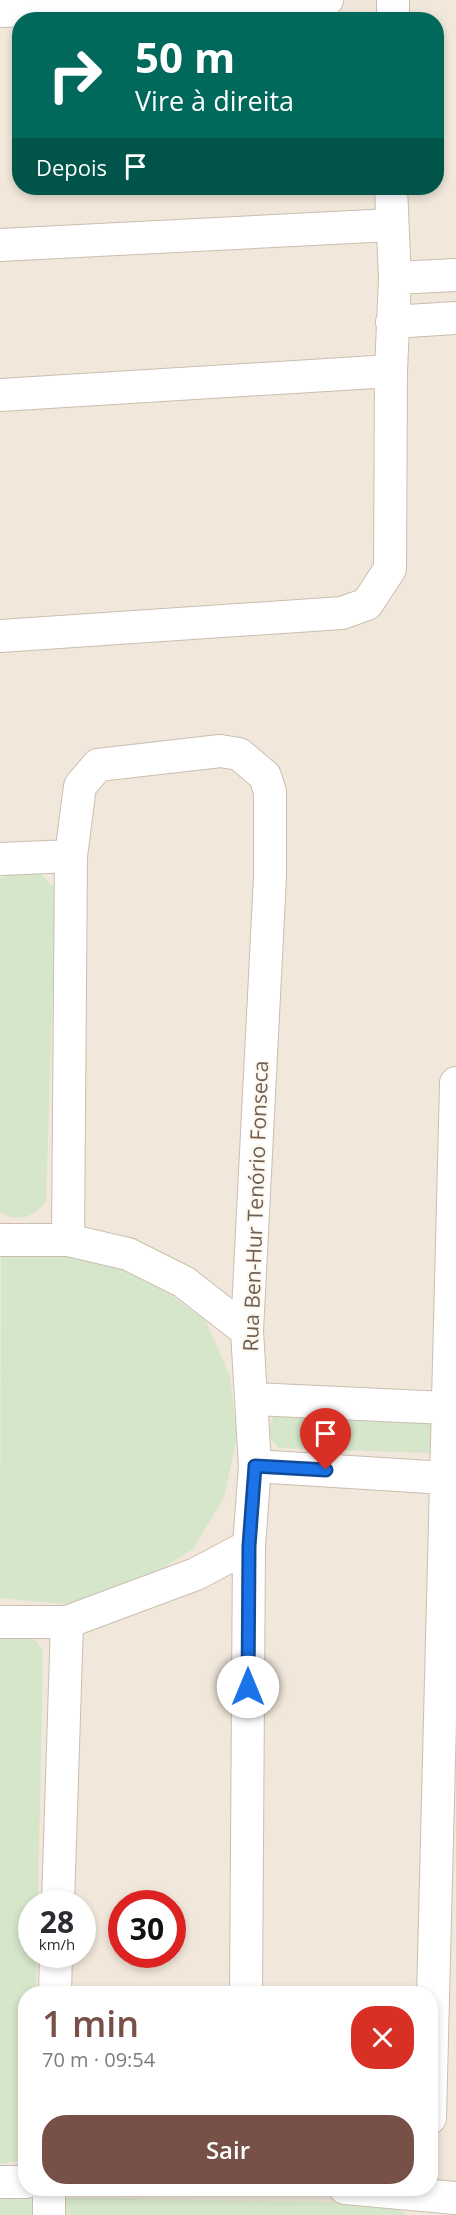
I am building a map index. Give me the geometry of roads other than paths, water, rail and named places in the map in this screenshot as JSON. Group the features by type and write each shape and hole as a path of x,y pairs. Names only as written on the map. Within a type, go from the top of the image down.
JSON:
{"street":[{"path":"0,11 327,0"},
{"path":"0,636 342,613 367,603 390,569 394,278 391,195"},
{"path":"0,245 391,225"},
{"path":"394,278 456,275"},
{"path":"392,322 456,318"},
{"path":"0,395 391,371"},
{"name":"Rua Ben-Hur Tenório Fonseca","path":"71,856 80,786 98,765 220,751 239,754 265,776 270,792 270,877 247,1331 255,1466 249,1546 246,1986"},
{"path":"0,859 71,856 68,1240"},
{"path":"433,1986 456,1083"},
{"path":"0,1240 68,1240 128,1254 184,1282 247,1331"},
{"path":"252,1399 446,1408"},
{"path":"255,1466 445,1478"},
{"path":"0,1622 67,1622 196,1574 249,1546"},
{"path":"58,1890 67,1622"},
{"path":"55,1986 56,1968"},
{"path":"0,2182 18,2182"},
{"path":"49,2196 49,2215"},
{"path":"410,2196 435,2199"}]}
